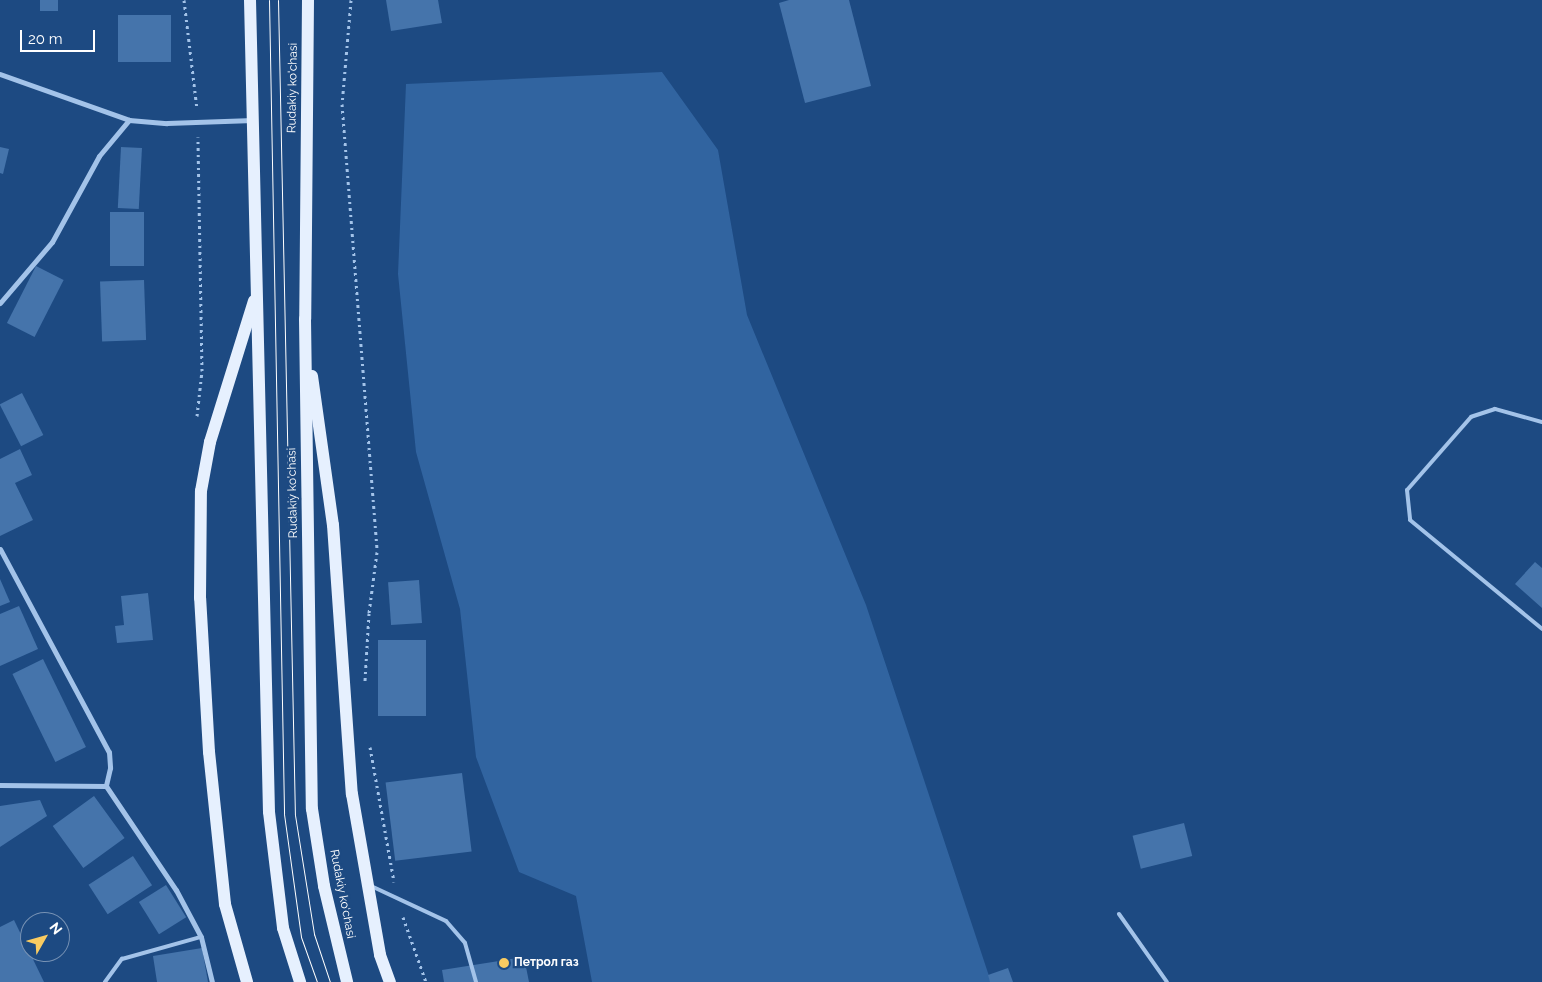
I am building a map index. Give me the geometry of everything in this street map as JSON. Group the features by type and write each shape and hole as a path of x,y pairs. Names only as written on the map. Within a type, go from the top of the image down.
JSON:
{"main road":[{"path":"250,0 269,812 283,928 300,982"},
{"name":"Rudakiy ko'chasi","path":"308,0 304,319 312,809 324,886 347,982"},
{"path":"247,982 225,904 209,752 200,598 201,491 210,442 257,289"},
{"path":"304,319 333,525 352,794 380,955 390,982"}],"street":[{"path":"0,74 129,120 253,120"},
{"path":"0,303 52,242 100,156 129,120"},
{"path":"0,549 109,752 110,768 106,786 176,890 201,937 212,982"},
{"path":"0,785 106,786"}],"lane":[{"path":"1542,422 1495,409 1471,417 1407,490 1410,520 1542,628"},
{"path":"368,884 397,900 446,921 466,943 476,982"},
{"path":"1119,914 1167,982"},
{"path":"105,982 122,959 201,937"}],"path":[{"path":"184,0 198,121"},
{"path":"351,0 342,104 377,552 369,613 366,688"},
{"path":"369,737 397,900 426,982"}],"shaded area":[{"path":"662,72 718,150 747,315 866,605 991,982 592,982 576,896 519,872 476,757 460,609 416,452 398,274 406,84"}],"building":[{"path":"40,0 58,0 58,11 40,11"},
{"path":"386,0 438,0 442,23 391,31"},
{"path":"789,0 849,0 871,86 805,103 779,3"},
{"path":"118,15 171,15 171,62 118,62"},
{"path":"0,147 9,149 3,174 0,173"},
{"path":"121,147 142,148 139,209 118,208"},
{"path":"110,212 144,212 144,266 110,266"},
{"path":"36,266 64,280 35,337 7,323"},
{"path":"144,280 146,340 102,341 100,282"},
{"path":"22,393 43,435 21,446 0,404"},
{"path":"20,449 32,475 15,483 33,520 0,536 0,459"},
{"path":"1535,562 1542,568 1542,608 1515,584"},
{"path":"0,579 10,602 0,606"},
{"path":"419,580 422,623 391,625 388,582"},
{"path":"148,593 153,640 117,643 115,626 124,625 121,596"},
{"path":"19,606 38,649 0,666 0,614"},
{"path":"378,640 426,640 426,716 378,716"},
{"path":"43,659 86,747 55,762 12,674"},
{"path":"462,773 472,851 395,861 386,782"},
{"path":"94,796 125,838 83,868 53,826"},
{"path":"40,800 47,816 0,847 0,806"},
{"path":"1184,823 1192,856 1141,869 1133,836"},
{"path":"133,856 152,885 108,914 89,885"},
{"path":"166,885 186,917 159,934 139,902"},
{"path":"14,920 20,932 20,962 34,962 44,982 0,982 0,927"},
{"path":"202,948 208,982 157,982 153,956"},
{"name":"Петрол газ","path":"524,957 529,982 444,982 442,970"},
{"path":"1008,968 1013,982 990,982 988,975"}],"tram line":[{"path":"269,0 284,814 301,937 317,982"},
{"path":"278,0 295,815 314,934 330,982"}],"place":[{"name":"Петрол газ","path":"504,963"}]}
